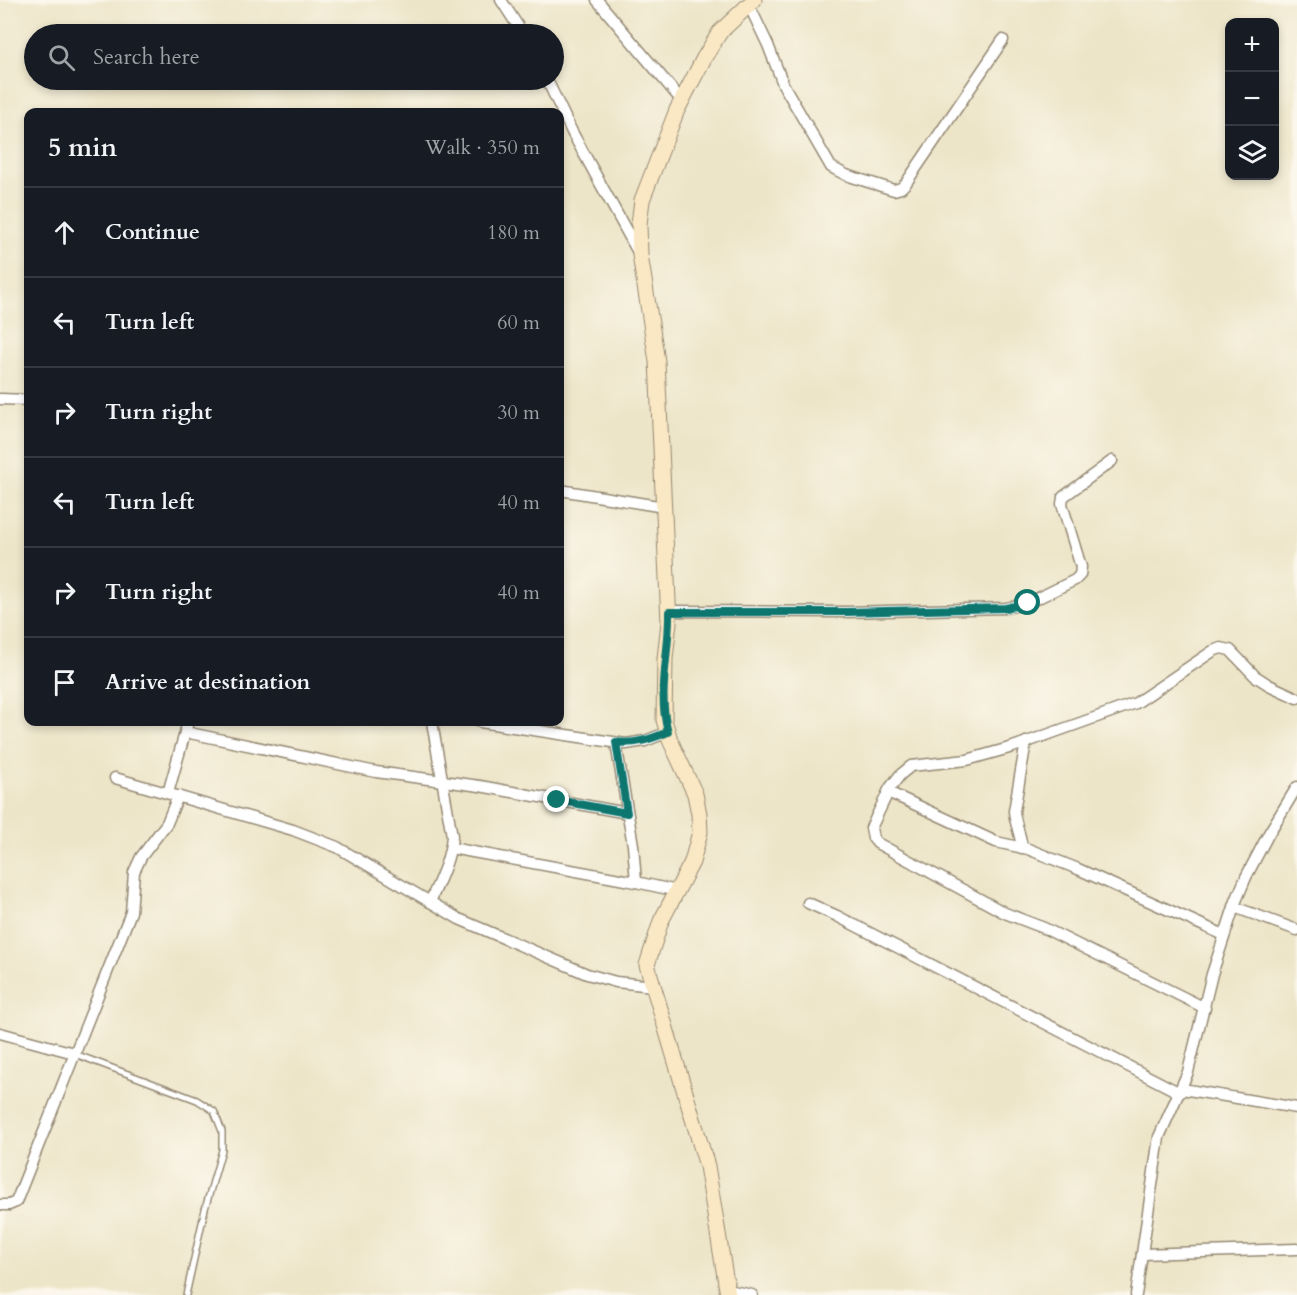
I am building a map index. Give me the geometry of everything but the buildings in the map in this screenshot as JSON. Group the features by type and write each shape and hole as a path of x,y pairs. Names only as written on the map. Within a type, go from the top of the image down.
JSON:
{"street":[{"path":"501,0 517,24"},
{"path":"597,0 682,101"},
{"path":"752,1295 728,1293 706,1166 647,965 661,921 696,850 700,832 695,794 682,770 664,720 669,612 657,361 640,255 639,224 642,200 682,101 720,32 751,2 783,84 831,167 846,175 894,190 906,183 1003,40"},
{"path":"553,90 561,108"},
{"path":"564,115 640,255"},
{"path":"0,399 24,400"},
{"path":"669,612 846,612 1006,608 1028,603 1075,580 1080,575 1081,567 1062,504 1063,497 1112,460"},
{"path":"564,491 664,507"},
{"path":"1205,1008 1044,928 1005,913 877,843 873,838 871,828 888,792 900,775 911,766 967,760 1136,703 1213,651 1221,648 1230,650 1255,676 1297,698"},
{"path":"430,902 451,848 452,836 433,726"},
{"path":"507,726 626,744 645,741 668,732"},
{"path":"0,1205 16,1202 131,912 134,872 141,857 167,823 187,727 376,772 443,780 627,813"},
{"path":"616,742 636,882"},
{"path":"1022,848 1021,834 1014,819 1014,811 1026,742"},
{"path":"115,778 293,830 337,847 459,920 587,974 616,982 653,986"},
{"path":"1136,1295 1159,1137 1181,1091 1193,1057 1224,935 1234,907 1260,850 1297,788"},
{"path":"888,792 996,842 1022,848 1078,870 1224,935"},
{"path":"451,848 677,891"},
{"path":"808,903 848,921 1181,1091 1297,1108"},
{"path":"1234,907 1297,930"},
{"path":"0,1033 74,1053"},
{"path":"1142,1254 1297,1249"}],"lane":[{"path":"74,1053 197,1100 214,1111 222,1131 222,1150 205,1209 186,1295"}],"route":[{"path":"557,800 627,813 616,742 626,744 645,741 668,732 664,720 664,688 669,612 846,612 1006,608 1028,603"}]}
